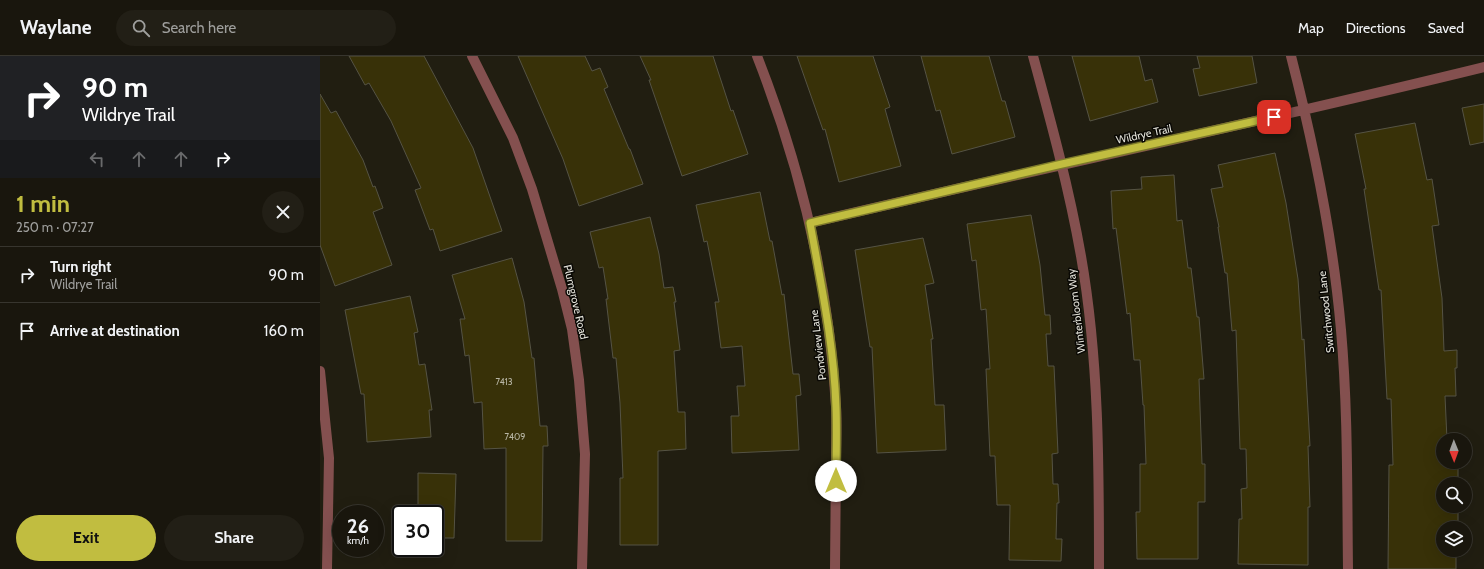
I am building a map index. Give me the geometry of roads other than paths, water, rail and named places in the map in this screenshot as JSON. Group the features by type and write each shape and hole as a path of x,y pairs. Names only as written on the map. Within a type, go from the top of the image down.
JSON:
{"street":[{"name":"Plumgrove Road","path":"472,56 513,138 532,189 562,289 572,330 579,380 584,454 582,569"},
{"name":"Pondview Lane","path":"757,56 778,108 810,223 824,294 832,356 836,407 835,569"},
{"name":"Winterbloom Way","path":"1033,56 1062,164 1081,256 1090,317 1096,387 1099,474 1099,569"},
{"name":"Switchwood Lane","path":"1291,56 1305,111 1331,246 1341,330 1345,396 1348,569"},
{"name":"Wildrye Trail","path":"810,223 1062,164 1305,111 1484,67"},
{"path":"320,371 329,458 327,569"}]}
